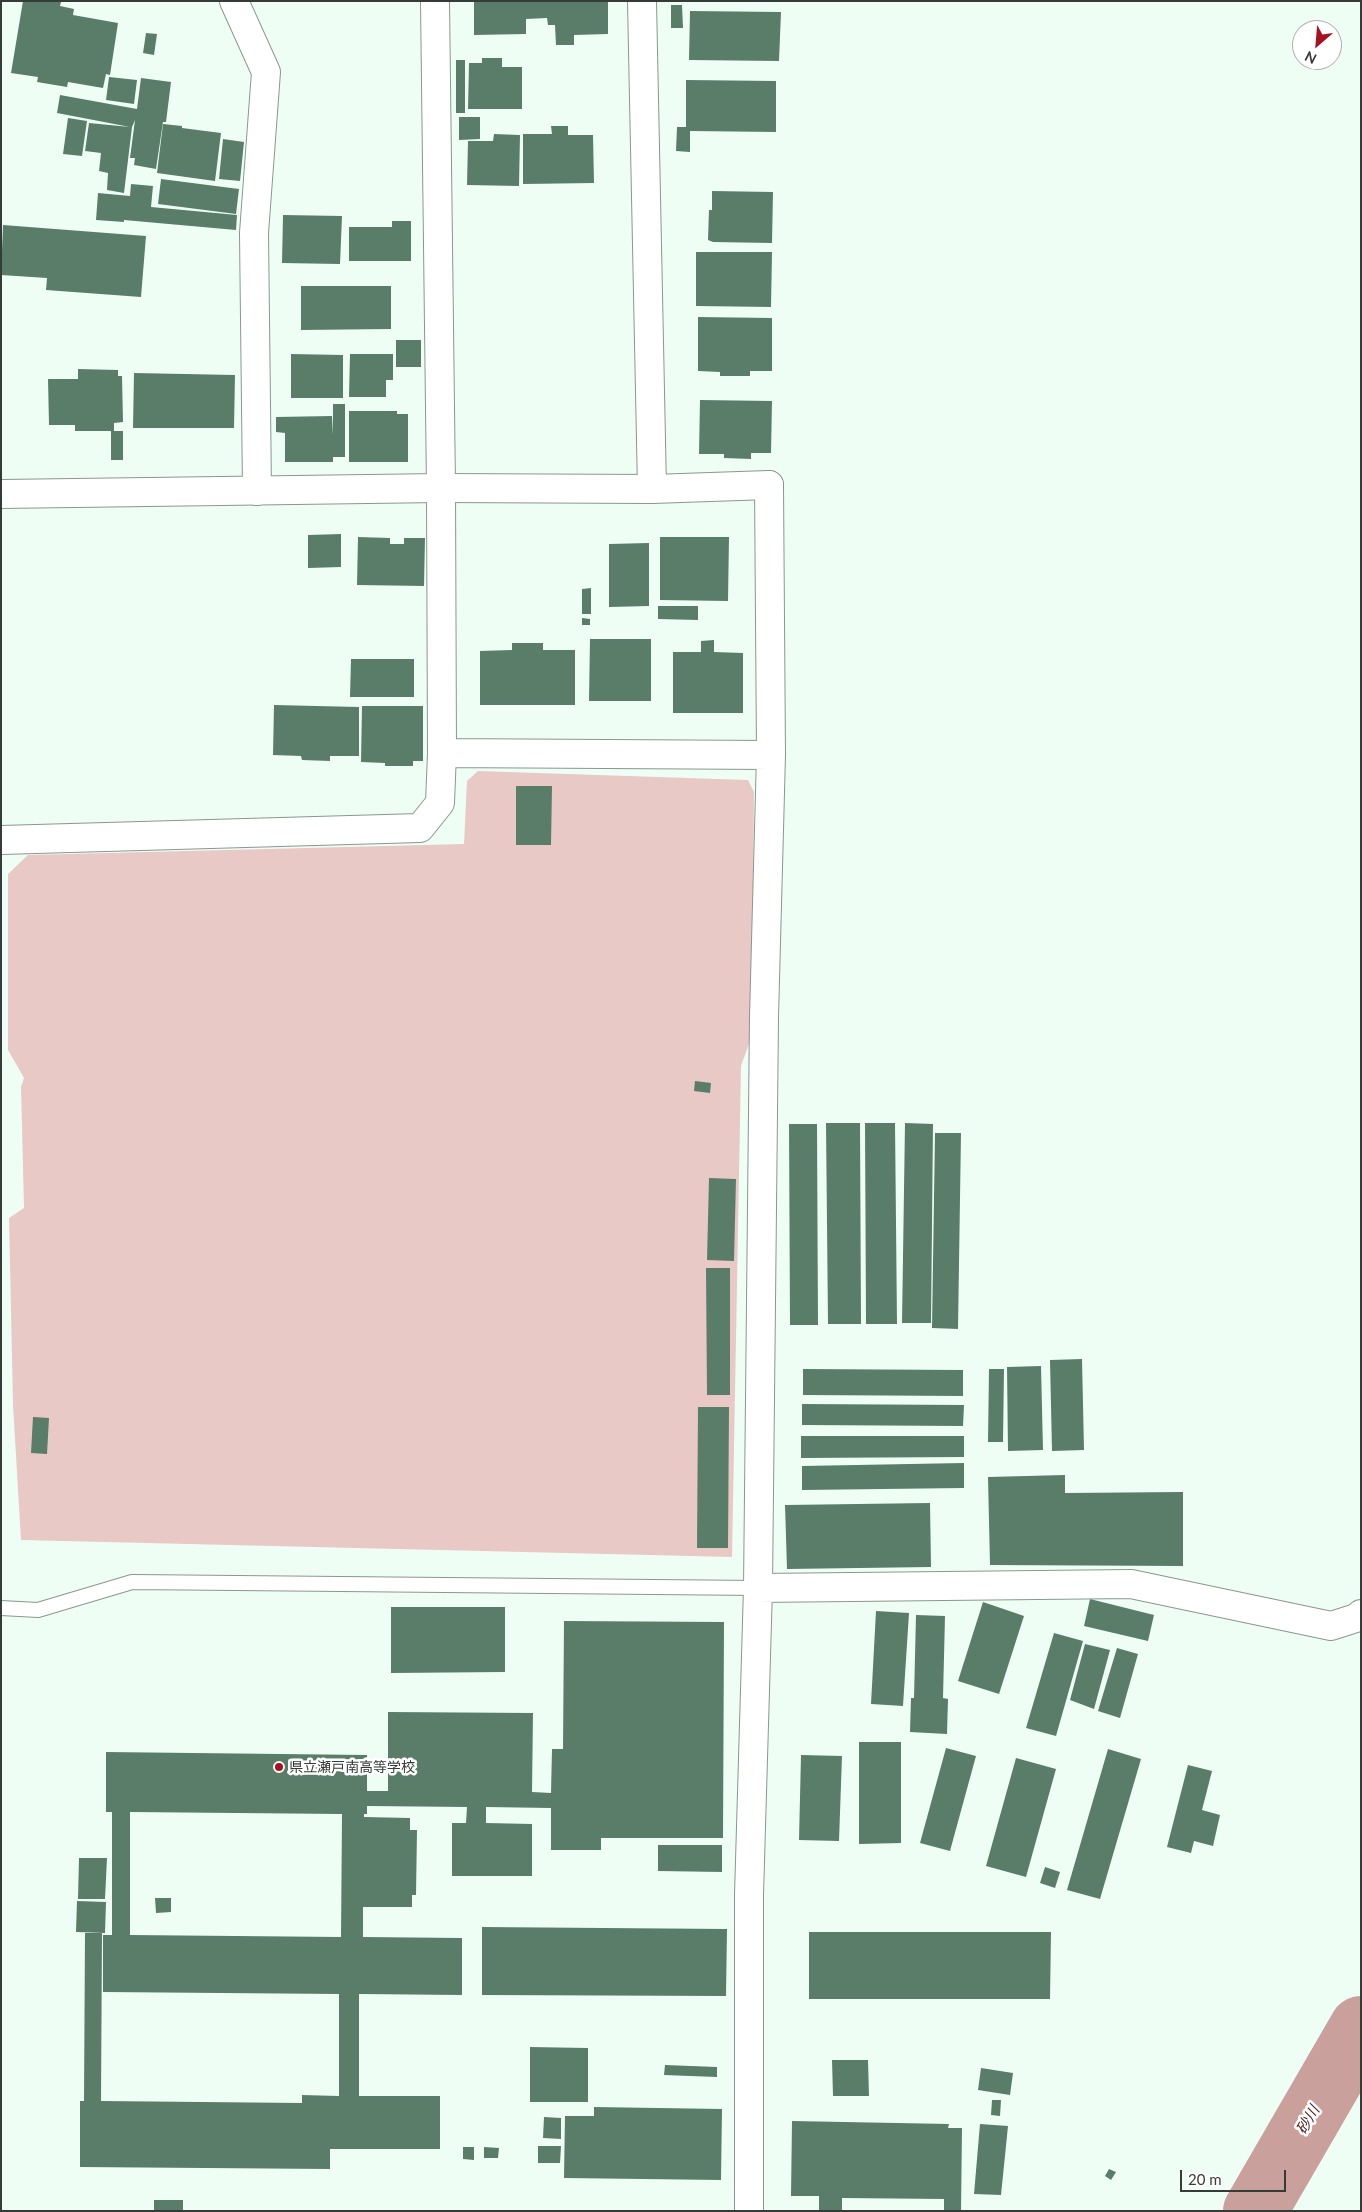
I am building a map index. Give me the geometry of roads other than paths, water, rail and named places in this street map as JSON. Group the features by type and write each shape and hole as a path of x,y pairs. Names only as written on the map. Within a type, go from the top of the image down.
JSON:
{"street":[{"path":"234,1 266,72 254,233 256,491"},
{"path":"1,840 420,828 440,803 442,753 441,488 435,1"},
{"path":"642,1 652,489"},
{"path":"1,494 441,488 652,489 769,485 771,755 764,1017 758,1588 749,1895 749,2211"},
{"path":"442,753 771,755"},
{"path":"758,1588 1131,1584 1331,1626 1356,1618 1361,1614"}],"lane":[{"path":"1,1608 38,1610 132,1582 758,1588"}],"waterway":[{"name":"砂川","path":"1255,2211 1361,2028"}],"place":[{"name":"県立瀬戸南高等学校","path":"279,1767"}]}
